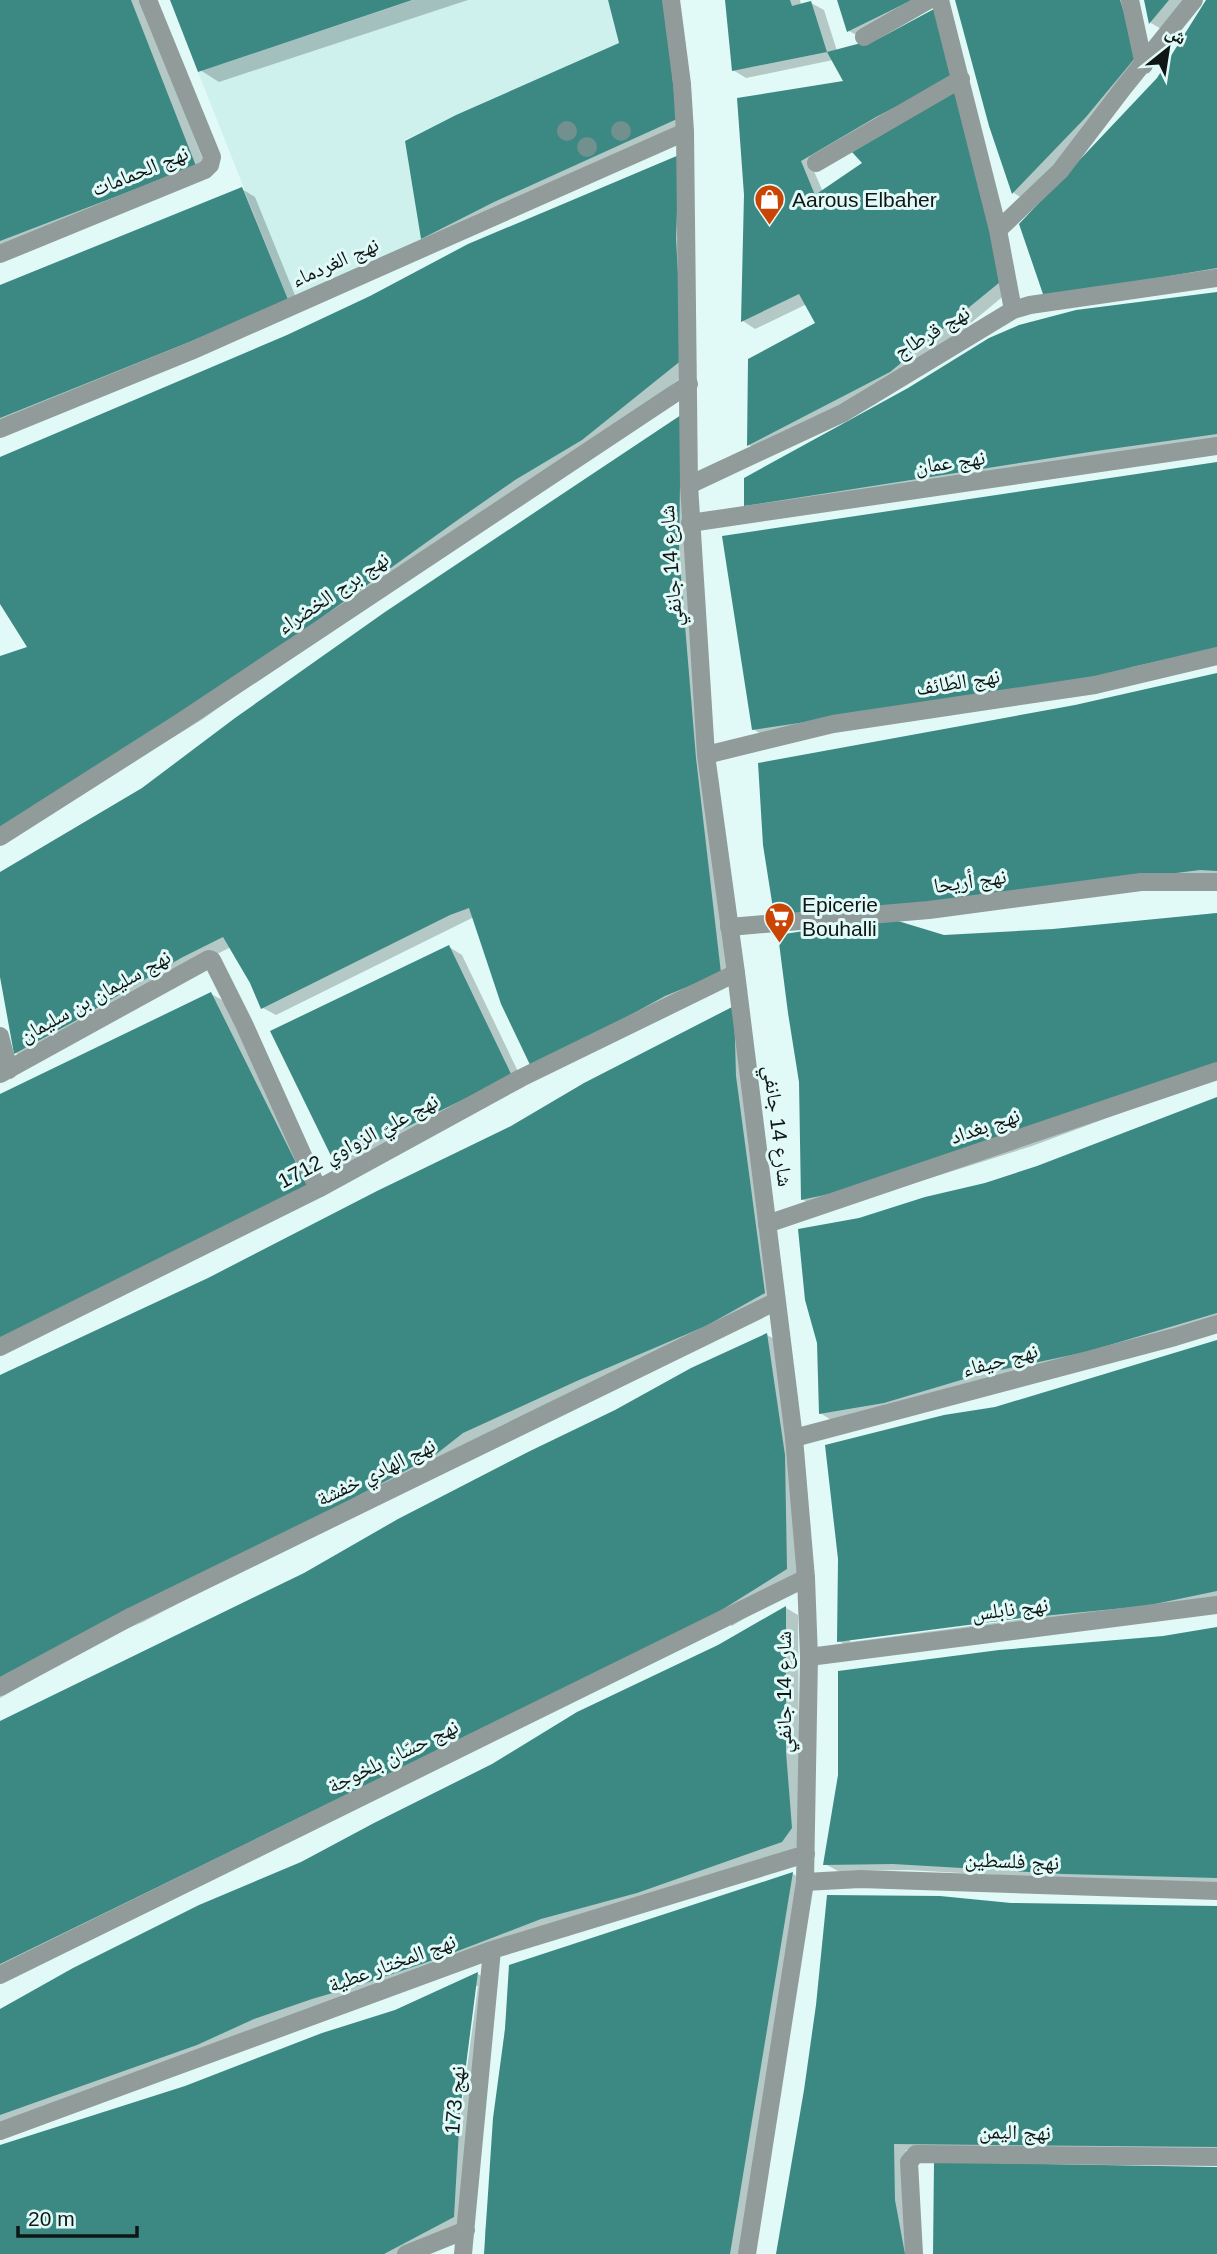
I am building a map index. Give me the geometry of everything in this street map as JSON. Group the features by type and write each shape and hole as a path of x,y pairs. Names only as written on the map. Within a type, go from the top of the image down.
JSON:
{"street":[{"name":"نهج الحمامات","path":"0,254 205,170 209,165 212,157 148,0"},
{"name":"شارع 14 جانفي","path":"671,0 685,132 690,523 706,755 794,1438 806,1578 809,1657 805,1882 747,2254"},
{"path":"864,37 929,0"},
{"path":"940,0 998,230 1013,310"},
{"path":"1130,0 1144,65"},
{"path":"998,230 1060,170 1194,0"},
{"path":"816,163 961,79"},
{"name":"نهج الغردماء","path":"0,429 191,351 685,132"},
{"name":"نهج قرطاج","path":"689,485 843,413 1013,310 1030,305 1217,278"},
{"name":"نهج برج الخضراء","path":"0,837 182,721 689,384"},
{"name":"نهج عمان","path":"690,523 1217,446"},
{"name":"نهج الطّائف","path":"706,755 833,724 1095,685 1217,656"},
{"name":"نهج أريحا","path":"729,927 929,910 1141,882 1217,883"},
{"name":"نهج سليمان بن سليمان","path":"5,1072 209,959 212,960 244,1024 318,1189"},
{"name":"نهج عليّ الزواوي 1712","path":"0,1347 318,1189 521,1078 736,974"},
{"path":"0,1036 5,1072"},
{"name":"نهج بغداد","path":"767,1224 1217,1071"},
{"name":"نهج الهادي خفشة","path":"0,1687 132,1616 775,1302"},
{"name":"نهج حيفاء","path":"794,1438 1217,1324"},
{"name":"نهج حسّان بلخوجة","path":"0,1975 806,1578"},
{"name":"نهج نابلس","path":"809,1657 1217,1605"},
{"name":"نهج المختار عطية","path":"0,2131 492,1950 806,1854"},
{"name":"نهج فلسطين","path":"805,1882 860,1879 1217,1891"},
{"name":"نهج 173","path":"463,2254 492,1950"},
{"name":"نهج اليمن","path":"914,2254 909,2162 916,2154 1217,2157"},
{"path":"406,2254 466,2230"}],"shaded area":[{"path":"414,0 608,0 619,43 405,140 421,239 289,302 198,72"}],"building":[{"path":"0,0 131,0 196,166 0,241"},
{"path":"170,0 412,0 198,72"},
{"path":"608,0 664,0 677,119 494,202 421,239 405,141 456,115 619,43"},
{"path":"725,0 790,0 792,6 811,1 827,52 732,71"},
{"path":"837,0 912,0 847,32"},
{"path":"955,0 1120,0 1133,41 1135,58 1086,117 1012,194 989,126"},
{"path":"1144,0 1169,0 1149,24"},
{"path":"1206,0 1217,0 1217,268 1044,297 1019,224 1157,78"},
{"path":"934,9 952,78 876,117 801,161 815,195 862,163 852,152 955,92 984,191 1000,282 890,372 747,446 748,359 815,323 799,294 741,322 744,195 737,98 843,81 827,52 880,38"},
{"path":"679,155 676,239 683,359 582,440 515,480 190,712 0,827 0,656 27,647 0,604 0,457 287,335 370,296 468,244"},
{"path":"242,187 289,302 0,418 0,285"},
{"path":"1217,292 1217,434 744,506 744,478 908,388 989,338 1019,325 1076,310"},
{"path":"681,415 679,553 696,758 721,973 665,996 532,1069 501,1004 469,908 261,1009 250,983 223,937 181,958 14,1054 0,977 0,872 142,788 235,718 385,612"},
{"path":"1217,462 1217,648 1132,667 1095,679 752,730 722,536"},
{"path":"1217,673 1217,871 1200,870 929,904 774,915 763,845 758,763 1075,705"},
{"path":"1217,913 1217,1064 872,1185 801,1200 799,1082 778,935 888,918 944,935 1053,929"},
{"path":"449,945 512,1076 334,1162 270,1031"},
{"path":"211,992 309,1189 0,1339 0,1094"},
{"path":"734,1006 736,1076 765,1293 706,1326 463,1433 435,1455 0,1685 0,1375 208,1278 511,1126 584,1083"},
{"path":"1217,1097 1217,1313 1086,1352 981,1374 884,1403 819,1414 817,1343 805,1300 798,1229 859,1218 925,1197 985,1183 1037,1166"},
{"path":"767,1333 785,1455 787,1569 712,1616 0,1964 0,1721 304,1573 398,1519 615,1410 691,1368"},
{"path":"1217,1340 1217,1591 1145,1606 1022,1618 837,1642 838,1559 825,1445 944,1415 995,1407"},
{"path":"786,1606 786,1752 792,1828 782,1842 637,1893 541,1919 442,1957 254,2019 197,2045 0,2115 0,2009 73,1968 199,1905 301,1862 492,1764 577,1712 718,1645"},
{"path":"1217,1627 1217,1878 1063,1874 893,1864 823,1865 838,1775 838,1671 999,1650 1163,1636"},
{"path":"793,1872 730,2254 484,2254 493,2118 505,2029 509,1965"},
{"path":"827,1895 940,1896 1011,1903 1217,1906 1217,2147 894,2144 895,2200 905,2254 776,2254 804,2090"},
{"path":"478,1972 460,2112 454,2217 384,2254 0,2254 0,2145 185,2086 322,2033 395,2010"},
{"path":"934,2162 1217,2167 1217,2254 933,2254"}],"place":[{"name":"Aarous Elbaher","path":"769,227"},
{"name":"Epicerie Bouhalli","path":"779,944"}]}
